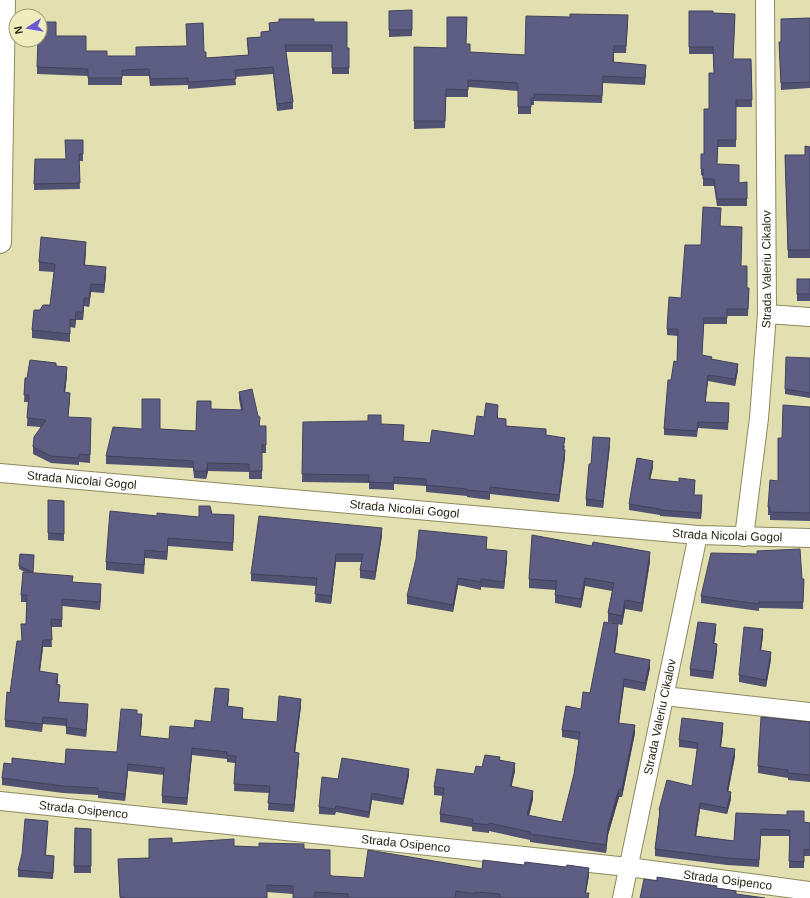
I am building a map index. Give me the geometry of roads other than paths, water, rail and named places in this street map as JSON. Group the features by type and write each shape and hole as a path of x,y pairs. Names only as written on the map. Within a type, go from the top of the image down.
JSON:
{"main road":[{"path":"0,242 4,0"}],"street":[{"name":"Strada Valeriu Cikalov","path":"744,537 759,418 767,314 765,0"},
{"path":"767,314 810,317"},
{"name":"Strada Nicolai Gogol","path":"0,473 698,535 810,538"},
{"name":"Strada Valeriu Cikalov","path":"622,898 698,535"},
{"path":"664,696 810,712"},
{"name":"Strada Osipenco","path":"0,802 628,867 810,891"}]}
